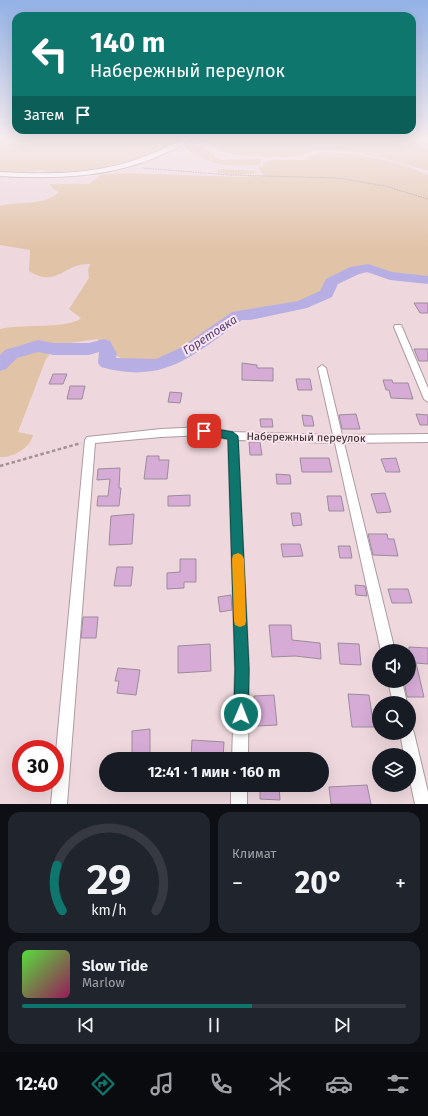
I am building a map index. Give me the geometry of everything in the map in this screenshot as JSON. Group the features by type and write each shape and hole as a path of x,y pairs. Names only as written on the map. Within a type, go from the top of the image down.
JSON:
{"street":[{"path":"47,176 65,176"},
{"path":"398,327 428,399"},
{"path":"322,368 386,644"},
{"name":"Набережный переулок","path":"90,440 162,433 204,431 233,436 339,439 428,438"},
{"path":"233,436 242,669 240,752"},
{"path":"59,804 90,440"},
{"path":"409,740 423,804"},
{"path":"239,804 240,792"}],"path":[{"path":"248,176 338,178 385,186 428,199"},
{"path":"0,466 90,440"}],"shaded area":[{"path":"100,176 428,176 428,278 364,272 346,278 312,298 287,309 267,315 245,311 187,344 167,359 145,364 124,360 106,349 97,339 57,345 46,359 18,432 33,435 31,440 25,448 15,454 0,457 0,329 66,324 81,318 69,309 89,278 88,270 90,264 73,267 60,274 47,277 39,276 29,271 30,250 0,245 0,206 46,199 59,192 52,188 50,184 89,184"}],"building":[{"path":"414,303 428,303 428,313 420,313"},
{"path":"414,349 428,349 428,361 419,361"},
{"path":"242,363 257,365 257,368 273,368 273,381 242,380"},
{"path":"53,374 67,374 63,384 49,384"},
{"path":"296,379 310,379 312,390 298,390"},
{"path":"383,380 392,380 393,383 408,383 413,399 391,398 389,390 386,390"},
{"path":"70,386 85,386 82,399 67,399"},
{"path":"170,392 182,393 180,403 168,402"},
{"path":"356,414 360,429 342,429 339,415"},
{"path":"416,414 428,415 428,425 420,425"},
{"path":"302,415 312,416 314,426 304,426"},
{"path":"260,419 272,419 273,427 261,427"},
{"path":"249,442 260,442 262,455 250,455"},
{"path":"147,456 159,456 159,460 169,460 167,479 144,479"},
{"path":"300,458 329,458 332,472 302,472"},
{"path":"396,458 400,472 386,472 381,459"},
{"path":"120,468 119,488 121,488 119,506 97,506 98,496 108,496 110,479 97,480 98,469"},
{"path":"276,474 290,475 291,484 277,484"},
{"path":"385,493 391,512 377,513 371,494"},
{"path":"190,495 190,506 168,506 168,496"},
{"path":"327,496 341,496 344,511 329,511"},
{"path":"291,513 300,513 302,525 293,526"},
{"path":"134,514 132,544 109,545 111,516"},
{"path":"368,534 387,534 388,539 394,539 398,556 373,555"},
{"path":"281,544 300,544 303,556 283,557"},
{"path":"338,546 350,546 352,558 340,558"},
{"path":"180,559 196,559 196,582 184,582 184,588 167,589 167,573 180,572"},
{"path":"117,567 133,567 131,586 114,586"},
{"path":"355,585 365,586 367,596 356,595"},
{"path":"388,589 408,589 412,603 392,603"},
{"path":"231,595 232,610 220,612 218,597"},
{"path":"83,617 98,617 96,638 81,638"},
{"path":"269,625 291,625 292,640 320,643 321,659 295,656 272,657"},
{"path":"338,643 359,644 361,665 340,664"},
{"path":"210,644 211,671 178,673 178,646"},
{"path":"416,647 428,648 428,664 416,663"},
{"path":"416,663 424,697 407,696 405,688 416,688"},
{"path":"118,668 140,670 136,695 117,693 119,681 115,681"},
{"path":"348,694 369,695 372,727 352,727"},
{"path":"274,695 277,725 257,726 254,696"},
{"path":"150,729 150,752 132,752 132,731"},
{"path":"192,740 224,742 223,752 191,752"},
{"path":"367,785 371,804 331,804 329,787"},
{"path":"260,792 279,792 280,800 260,799"}],"waterway":[{"name":"Горетовка","path":"0,365 11,354 38,346 54,349 89,349 104,345 108,354 107,363 126,366 159,365 186,352 238,315 250,315 302,305 327,294 331,282 355,270 368,268 390,276 428,280"}],"slow traffic":[{"path":"238,559 240,621"}],"route":[{"path":"204,431 233,436 242,669 241,714"}]}
